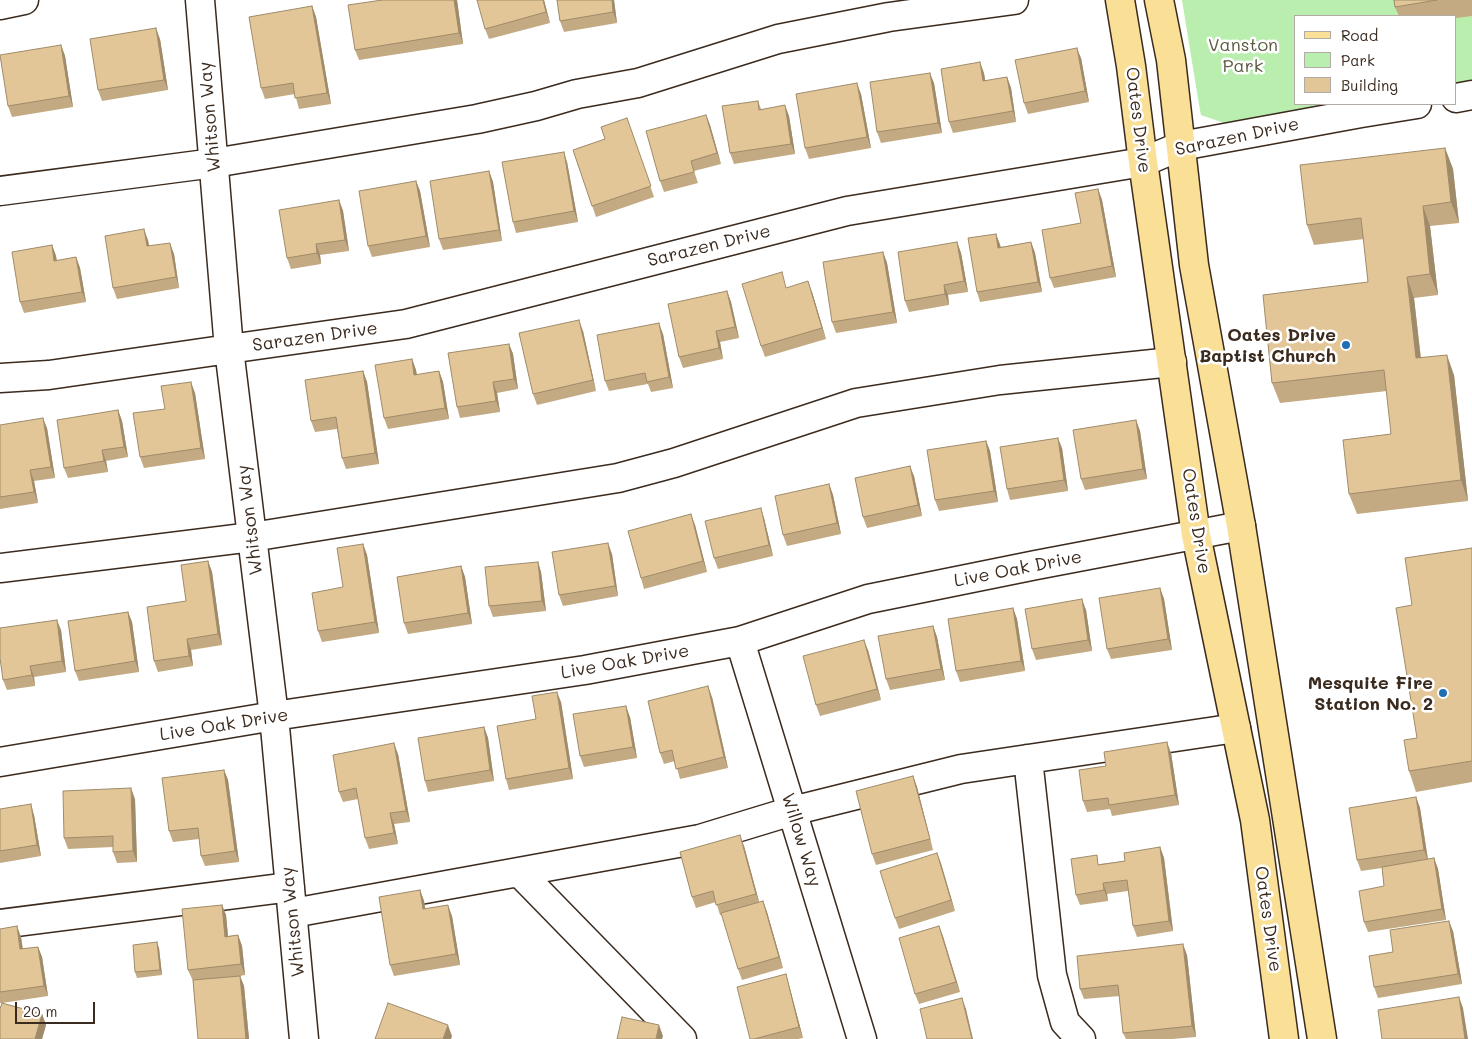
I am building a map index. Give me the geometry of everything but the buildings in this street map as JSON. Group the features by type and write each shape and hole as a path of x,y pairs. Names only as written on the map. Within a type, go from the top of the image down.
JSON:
{"main road":[{"name":"Oates Drive","path":"1120,0 1131,66 1196,535 1255,820 1284,1039"},
{"name":"Oates Drive","path":"1159,0 1171,60 1194,265 1241,526 1288,814 1322,1039"}],"street":[{"path":"0,5 24,0"},
{"name":"Whitson Way","path":"200,0 229,348 274,716 304,1039"},
{"path":"0,191 214,163 477,119 536,106 577,94 638,83 778,39 888,17 1014,0"},
{"path":"1457,98 1472,95"},
{"name":"Sarazen Drive","path":"0,378 49,376 229,348 406,324 847,211 1143,162 1182,146 1411,105"},
{"path":"0,568 252,536 618,478 674,463 856,404 1000,380 1172,362"},
{"name":"Live Oak Drive","path":"0,762 274,716 585,670 740,642 868,599 1241,526"},
{"name":"Willow Way","path":"740,642 862,1039"},
{"path":"0,924 291,900 519,872 700,839 792,811 961,769 1236,728"},
{"path":"1028,759 1052,975 1065,1022 1082,1039"},
{"path":"519,872 682,1039"}],"green space":[{"name":"Vanston Park","path":"1182,0 1472,0 1472,83 1457,86 1457,15 1294,15 1294,105 1340,105 1227,124 1201,115"}],"place":[{"name":"Oates Drive Baptist Church","path":"1346,345"},
{"name":"Mesquite Fire Station No. 2","path":"1443,693"}]}
